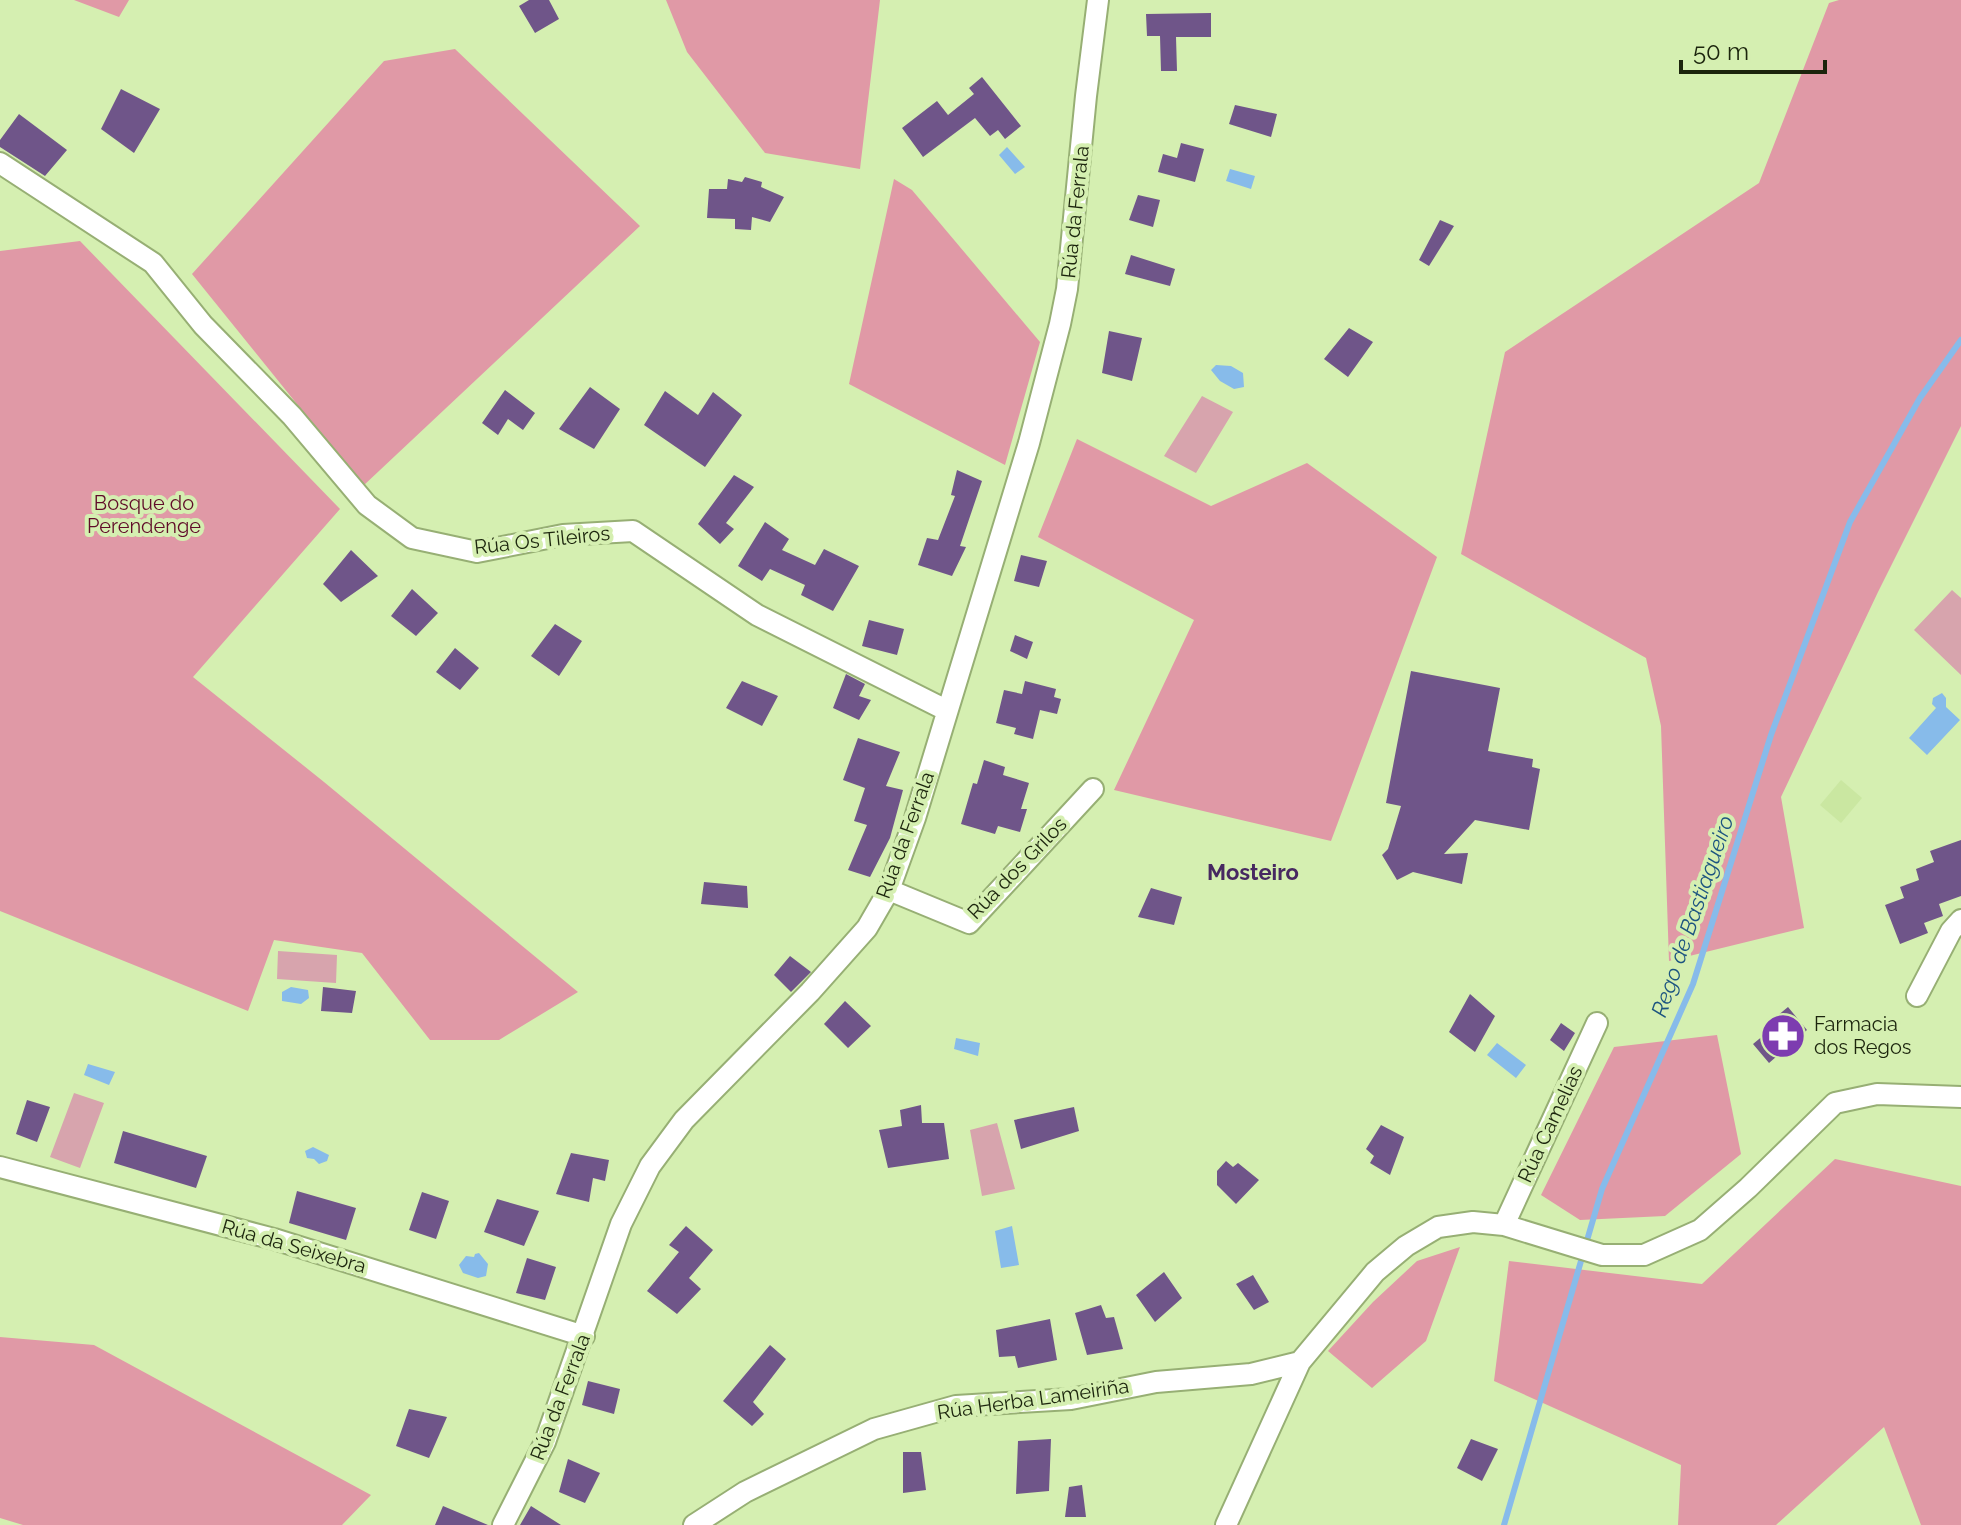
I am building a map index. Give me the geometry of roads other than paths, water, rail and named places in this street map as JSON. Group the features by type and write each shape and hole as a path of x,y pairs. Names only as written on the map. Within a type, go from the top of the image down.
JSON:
{"street":[{"name":"Rúa da Ferrala","path":"503,1525 545,1442 621,1224 650,1166 684,1120 810,992 867,928 889,890 915,818 1029,443 1060,324 1067,289 1098,0"},
{"name":"Rúa Os Tileiros","path":"0,163 153,263 203,325 292,416 367,505 412,538 477,552 563,535 633,531 757,615 946,710"},
{"name":"Rúa dos Grilos","path":"889,890 969,923 1093,789"},
{"path":"1917,996 1951,931 1961,920"},
{"name":"Rúa Camelias","path":"1504,1225 1597,1023"},
{"path":"1226,1525 1300,1362 1375,1272 1406,1246 1438,1227 1473,1222 1504,1225 1602,1255 1644,1255 1700,1230 1835,1103 1877,1094 1961,1097"},
{"name":"Rúa da Seixebra","path":"0,1167 274,1239 584,1336"},
{"name":"Rúa Herba Lameiriña","path":"694,1525 745,1492 874,1429 956,1406 1071,1399 1156,1382 1251,1374 1300,1362"}],"water":[{"path":"1007,147 1025,167 1015,174 999,155"},
{"path":"1230,169 1255,176 1251,189 1226,181"},
{"path":"1216,365 1231,366 1243,373 1244,387 1234,389 1220,381 1211,370"},
{"path":"1942,693 1946,698 1946,707 1960,720 1927,755 1909,738 1936,708 1932,704 1933,698"},
{"path":"291,987 308,990 309,998 301,1004 282,1001 282,992"},
{"path":"956,1038 980,1043 978,1056 954,1049"},
{"path":"1497,1043 1526,1065 1516,1078 1487,1055"},
{"path":"88,1064 115,1072 109,1085 84,1075"},
{"path":"313,1147 329,1155 327,1161 319,1164 307,1158 305,1151"},
{"path":"1012,1226 1019,1265 1001,1268 995,1231"},
{"path":"479,1253 488,1264 486,1276 478,1278 463,1273 459,1265 466,1256 474,1257"}],"waterway":[{"name":"Rego de Bastiagueiro","path":"1504,1525 1602,1189 1693,984 1771,735 1850,522 1920,398 1961,340"}],"place":[{"name":"Farmacia dos Regos","path":"1783,1036"}],"district":[{"name":"Mosteiro","path":"1253,872"}],"park label":[{"name":"Bosque do Perendenge","path":"144,514"}]}
